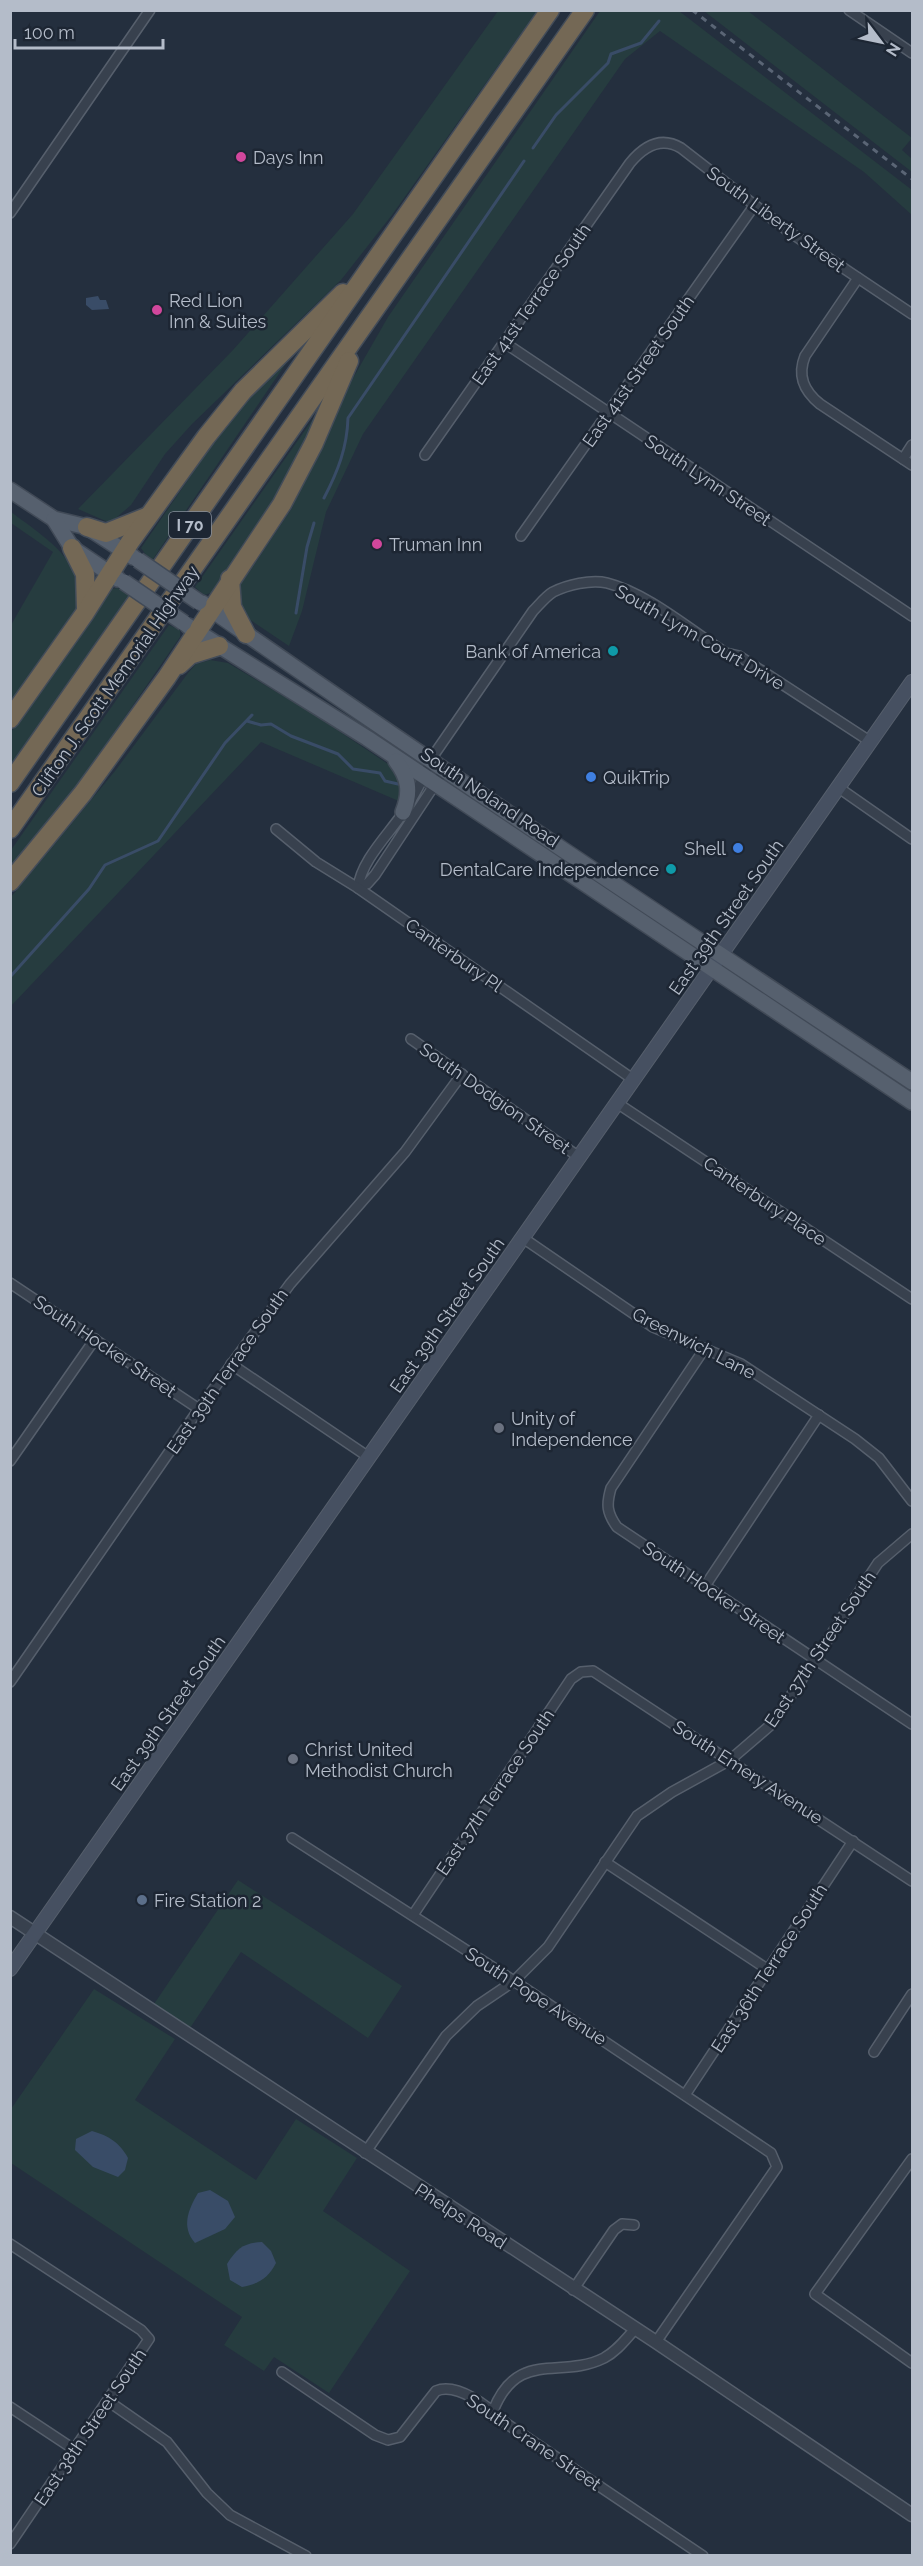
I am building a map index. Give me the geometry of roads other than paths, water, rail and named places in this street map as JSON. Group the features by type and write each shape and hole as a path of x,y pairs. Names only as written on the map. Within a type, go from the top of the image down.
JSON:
{"highway":[{"name":"I 70","path":"370,267 550,10"},
{"name":"I 70","path":"363,326 585,10"},
{"path":"10,719 85,613 117,578 131,556 148,516 243,391 370,267"},
{"name":"Clifton J. Scott Memorial Highway","path":"10,783 370,267"},
{"path":"167,677 190,627 204,605 231,579 298,476 363,326"},
{"name":"Clifton J. Scott Memorial Highway","path":"10,829 363,326"},
{"path":"87,527 106,533 148,516"},
{"path":"72,548 86,574 85,613"},
{"path":"231,579 232,608 246,634"},
{"path":"10,882 83,793 167,677 190,655 219,646"}],"main road":[{"name":"South Noland Road","path":"10,490 54,519 87,527 204,605 301,674 431,759 716,962 823,1042 912,1102"},
{"name":"South Noland Road","path":"54,519 72,548 190,627 716,962 832,1029 912,1082"},
{"name":"East 39th Street South","path":"10,1970 912,682"},
{"path":"393,756 408,783 408,800 403,812"},
{"path":"823,1042 832,1029"}],"street":[{"path":"10,213 150,10"},
{"path":"849,10 912,54"},
{"name":"South Liberty Street","path":"638,153 654,143 676,145 754,206 912,314"},
{"name":"East 41st Terrace South","path":"425,455 638,153"},
{"name":"East 41st Street South","path":"521,536 754,206"},
{"path":"858,278 806,356 801,365 802,378 811,397 912,465"},
{"name":"South Lynn Street","path":"505,344 912,616"},
{"path":"903,459 912,445"},
{"name":"South Lynn Court Drive","path":"358,888 367,884 375,875 430,780 431,759 533,611 552,593 573,585 605,582 632,593 726,653 739,656 871,742"},
{"name":"South Lynn Court Drive","path":"358,888 363,871 403,812 430,780 445,769"},
{"path":"839,788 912,839"},
{"name":"Canterbury Pl","path":"276,829 316,862 358,888 634,1080"},
{"name":"South Dodgion Street","path":"411,1039 579,1157"},
{"name":"East 39th Terrace South","path":"10,1682 199,1409 290,1284 405,1152 462,1074"},
{"name":"Canterbury Place","path":"617,1103 912,1299"},
{"name":"Greenwich Lane","path":"522,1238 653,1327 741,1365 819,1415 879,1458 912,1501"},
{"name":"South Hocker Street","path":"10,1283 199,1409"},
{"path":"10,1461 95,1339"},
{"name":"South Hocker Street","path":"705,1348 611,1488 607,1504 609,1514 617,1527 912,1725"},
{"path":"231,1364 370,1458"},
{"path":"705,1586 819,1415"},
{"name":"East 37th Street South","path":"365,2153 446,2036 477,2006 514,1981 548,1947 637,1816 680,1788 730,1760 773,1723 878,1563 912,1534"},
{"name":"South Emery Avenue","path":"581,1672 593,1671 600,1674 912,1881"},
{"name":"East 37th Terrace South","path":"413,1915 571,1679 581,1672"},
{"name":"South Pope Avenue","path":"292,1838 514,1981 771,2152 777,2167 656,2342"},
{"name":"East 36th Terrace South","path":"686,2095 853,1841"},
{"path":"605,1862 767,1969"},
{"name":"Phelps Road","path":"10,1917 573,2290 656,2342 912,2515"},
{"path":"874,2052 912,1994"},
{"path":"912,2159 815,2294 912,2363"},
{"path":"573,2290 614,2230 622,2224 634,2225"},
{"name":"East 38th Street South","path":"10,2244 141,2330 149,2339 10,2544"},
{"path":"493,2411 500,2393 515,2378 533,2369 603,2358 620,2347 635,2329"},
{"name":"South Crane Street","path":"282,2372 375,2435 388,2439 400,2437 436,2391 444,2387 455,2390 493,2411 504,2422 703,2556"},
{"path":"108,2402 168,2442 207,2493 230,2515 306,2556"},
{"path":"10,2407 75,2450"}],"water":[{"path":"98,296 100,300 106,300 109,309 92,310 86,305 86,298"},
{"path":"92,2131 113,2140 128,2158 125,2170 118,2177 93,2167 75,2150 76,2139"},
{"path":"210,2190 228,2201 235,2217 225,2229 195,2243 188,2231 189,2212 198,2193"},
{"path":"262,2242 271,2251 276,2263 270,2273 258,2282 242,2287 230,2280 227,2264 234,2254 246,2245"}],"waterway":[{"path":"533,148 556,115 608,63 611,54 641,43 659,21"},
{"path":"324,498 341,459 348,418 524,161"},
{"path":"296,613 307,547 314,523"},
{"path":"10,977 89,889 105,865 158,841 225,743 252,715"},
{"path":"247,721 261,725 271,724 291,736 338,754 353,769 380,773 385,781 398,784"}],"railway":[{"path":"692,10 912,179"}],"place":[{"name":"Days Inn","path":"241,157"},
{"name":"Red Lion Inn & Suites","path":"157,310"},
{"name":"Truman Inn","path":"377,544"},
{"name":"Bank of America","path":"613,651"},
{"name":"QuikTrip","path":"591,777"},
{"name":"Shell","path":"738,848"},
{"name":"DentalCare Independence","path":"671,869"},
{"name":"Unity of Independence","path":"499,1428"},
{"name":"Christ United Methodist Church","path":"293,1759"},
{"name":"Fire Station 2","path":"142,1900"}]}
